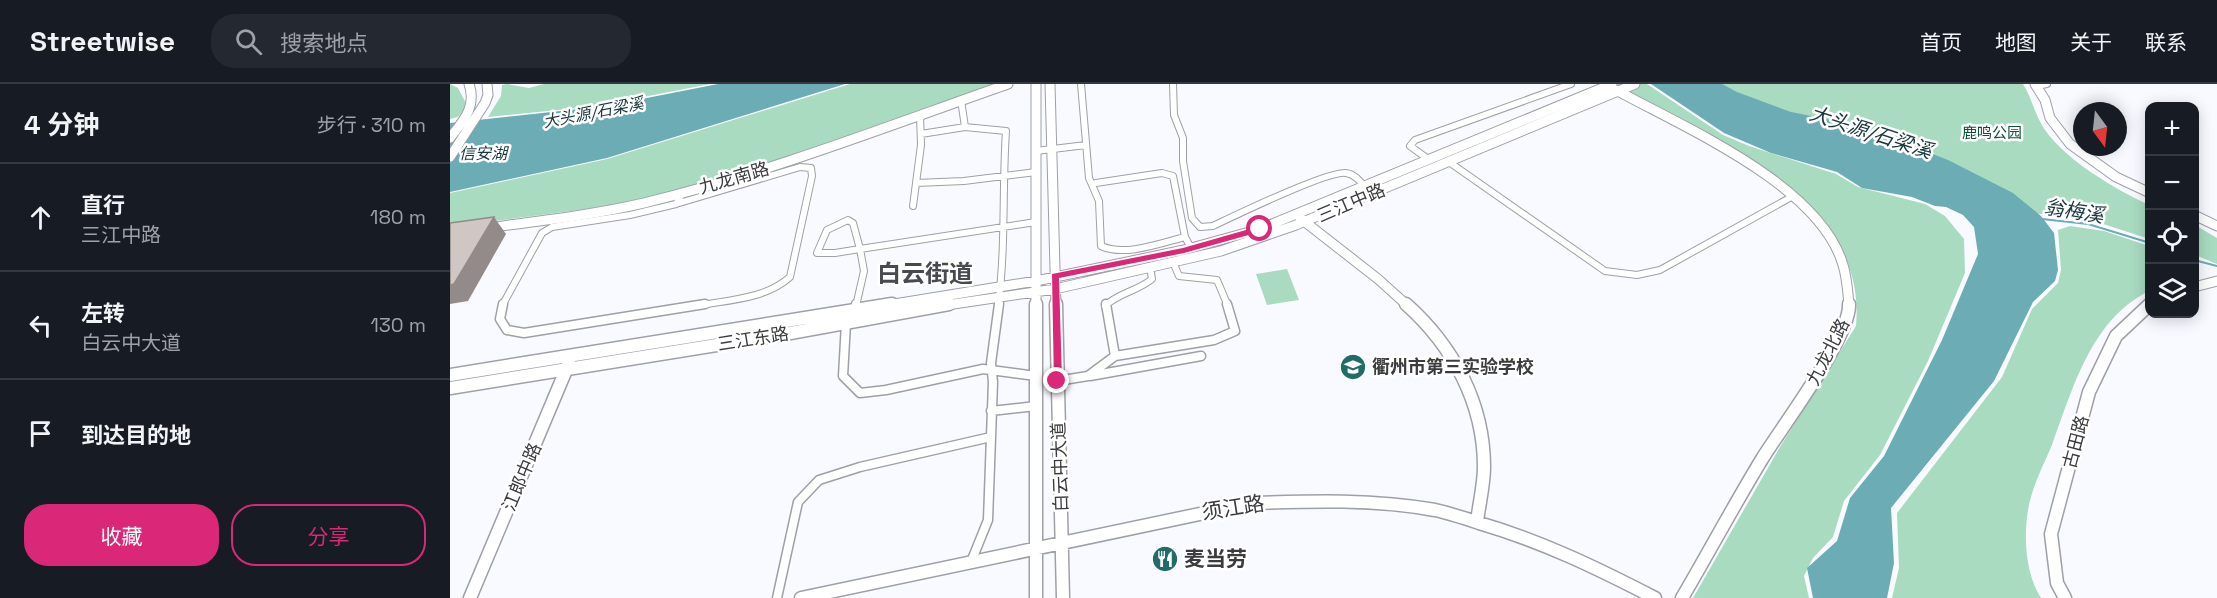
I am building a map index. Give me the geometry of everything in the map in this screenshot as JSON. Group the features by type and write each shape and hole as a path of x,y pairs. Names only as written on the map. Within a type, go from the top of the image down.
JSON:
{"main road":[{"path":"450,138 474,103 473,93 467,84"},
{"name":"九龙南路","path":"478,229 579,216 749,174 1008,84"},
{"name":"白云中大道","path":"1035,84 1036,598"},
{"name":"白云中大道","path":"1050,84 1063,598"},
{"name":"三江中路","path":"1055,276 1191,248 1260,229 1611,86 1635,84"},
{"path":"2036,85 2045,100 2050,118 2070,144 2106,170 2145,190"},
{"path":"450,156 485,103 488,86"},
{"name":"三江中路","path":"1055,289 1221,251 1305,222 1449,162 1611,86"},
{"name":"九龙北路","path":"1611,86 1762,170 1793,196 1808,210 1832,240 1843,264 1847,285 1849,310 1844,327 1805,395 1763,457 1682,598"},
{"path":"1295,214 1372,272 1425,320 1466,378 1476,403 1486,458 1484,493 1477,522"},
{"path":"2199,217 2217,226"},
{"name":"三江东路","path":"450,388 846,322 1001,291 1055,276"},
{"path":"2199,285 2217,281"},
{"name":"三江东路","path":"450,375 855,309 1001,291 1036,292 1055,289"},
{"name":"古田路","path":"2065,598 2057,583 2051,534 2089,392 2116,336 2145,309"},
{"name":"江郎中路","path":"470,598 574,356"},
{"name":"须江路","path":"801,598 1036,550 1093,535 1260,503 1305,501 1382,503 1436,510 1522,536 1575,557 1655,598"}],"street":[{"path":"1081,84 1090,179 1096,183 1162,173 1173,176 1185,237 1191,248"},
{"path":"1173,84 1175,120 1184,146 1183,161 1191,211 1195,223 1200,227 1213,226 1290,191 1344,172 1355,176 1364,186"},
{"path":"1428,159 1410,146 1415,140 1571,84"},
{"path":"2036,85 2047,84"},
{"path":"961,100 965,127"},
{"path":"913,206 921,134 920,115"},
{"path":"921,134 965,127 1006,131 1001,291 992,369 991,484 988,520 971,562"},
{"path":"1035,151 1086,145"},
{"path":"1449,162 1605,272 1623,275 1651,274 1668,267 1793,196"},
{"path":"676,204 800,167 811,168 812,176 790,277 780,286 750,296 622,319 524,333 507,330 500,319 503,302 542,233 552,227 630,215 676,204 683,192"},
{"path":"916,183 1003,178 1035,172"},
{"path":"1096,183 1102,249 1138,247 1185,237"},
{"path":"855,309 864,265 859,249 855,241 853,223 848,220 827,227 817,253 828,255 859,249 1036,222"},
{"path":"1088,376 1115,356 1214,340 1235,330 1221,285 1217,280 1212,277 1190,280 1179,276 1173,262"},
{"path":"1115,356 1105,305 1114,296 1145,286 1152,279 1150,267"},
{"path":"846,322 843,376 860,393 886,390 983,369 1036,376"},
{"path":"1057,381 1201,356"},
{"path":"991,411 1036,406"},
{"path":"777,598 798,502 819,480 860,467 991,437"}],"green space":[{"path":"450,84 458,88 467,105 458,117 450,119"},
{"path":"544,84 710,84 597,106 488,117 501,96 502,85 529,88"},
{"path":"850,84 998,84 747,172 624,204 450,227 450,193 607,159"},
{"path":"1616,84 1647,84 1723,135 1749,146 1836,174 1858,187 1925,204 1945,216 1964,239 1965,273 1928,361 1880,455 1844,501 1833,537 1813,558 1804,576 1809,598 1693,598 1780,447 1856,326 1855,291 1846,260 1831,233 1811,209 1787,187 1732,150"},
{"name":"鹿鸣公园","path":"1716,84 2023,84 2045,130 2066,153 2107,182 2145,203 2145,238 2091,220 2031,213"},
{"path":"2070,226 2104,231 2145,245 2145,294 2112,319 2098,337 2077,379 2033,490 2027,516 2026,541 2032,577 2041,598 1892,598 1899,568 1897,513 2002,377 2032,309 2058,283 2061,270 2058,230"},
{"path":"2199,227 2217,238 2217,264 2199,257"},
{"path":"1287,269 1299,300 1267,305 1256,274"}],"water":[{"name":"信安湖","path":"718,84 845,84 607,158 450,192 450,123 606,106"},
{"name":"大头源/石梁溪","path":"1651,84 1722,84 1791,112 1861,126 1948,160 2013,193 2041,216 2054,233 2058,270 2055,281 2033,302 1994,381 1891,508 1894,563 1887,598 1813,598 1807,568 1837,541 1850,498 1884,456 1942,340 1978,254 1974,227 1963,215 1946,207 1935,206 1912,197 1862,188 1837,172 1771,153 1724,133"}],"building":[{"path":"494,217 454,284 450,285 450,223"}],"waterway":[{"name":"翁梅溪","path":"2042,219 2088,224 2145,241"},
{"name":"翁梅溪","path":"2199,261 2217,266"}],"place":[{"name":"衢州市第三实验学校","path":"1353,367"},
{"name":"麦当劳","path":"1165,559"}],"district":[{"name":"白云街道","path":"925,274"}],"route":[{"path":"1057,381 1055,276 1184,250 1260,229"}]}
